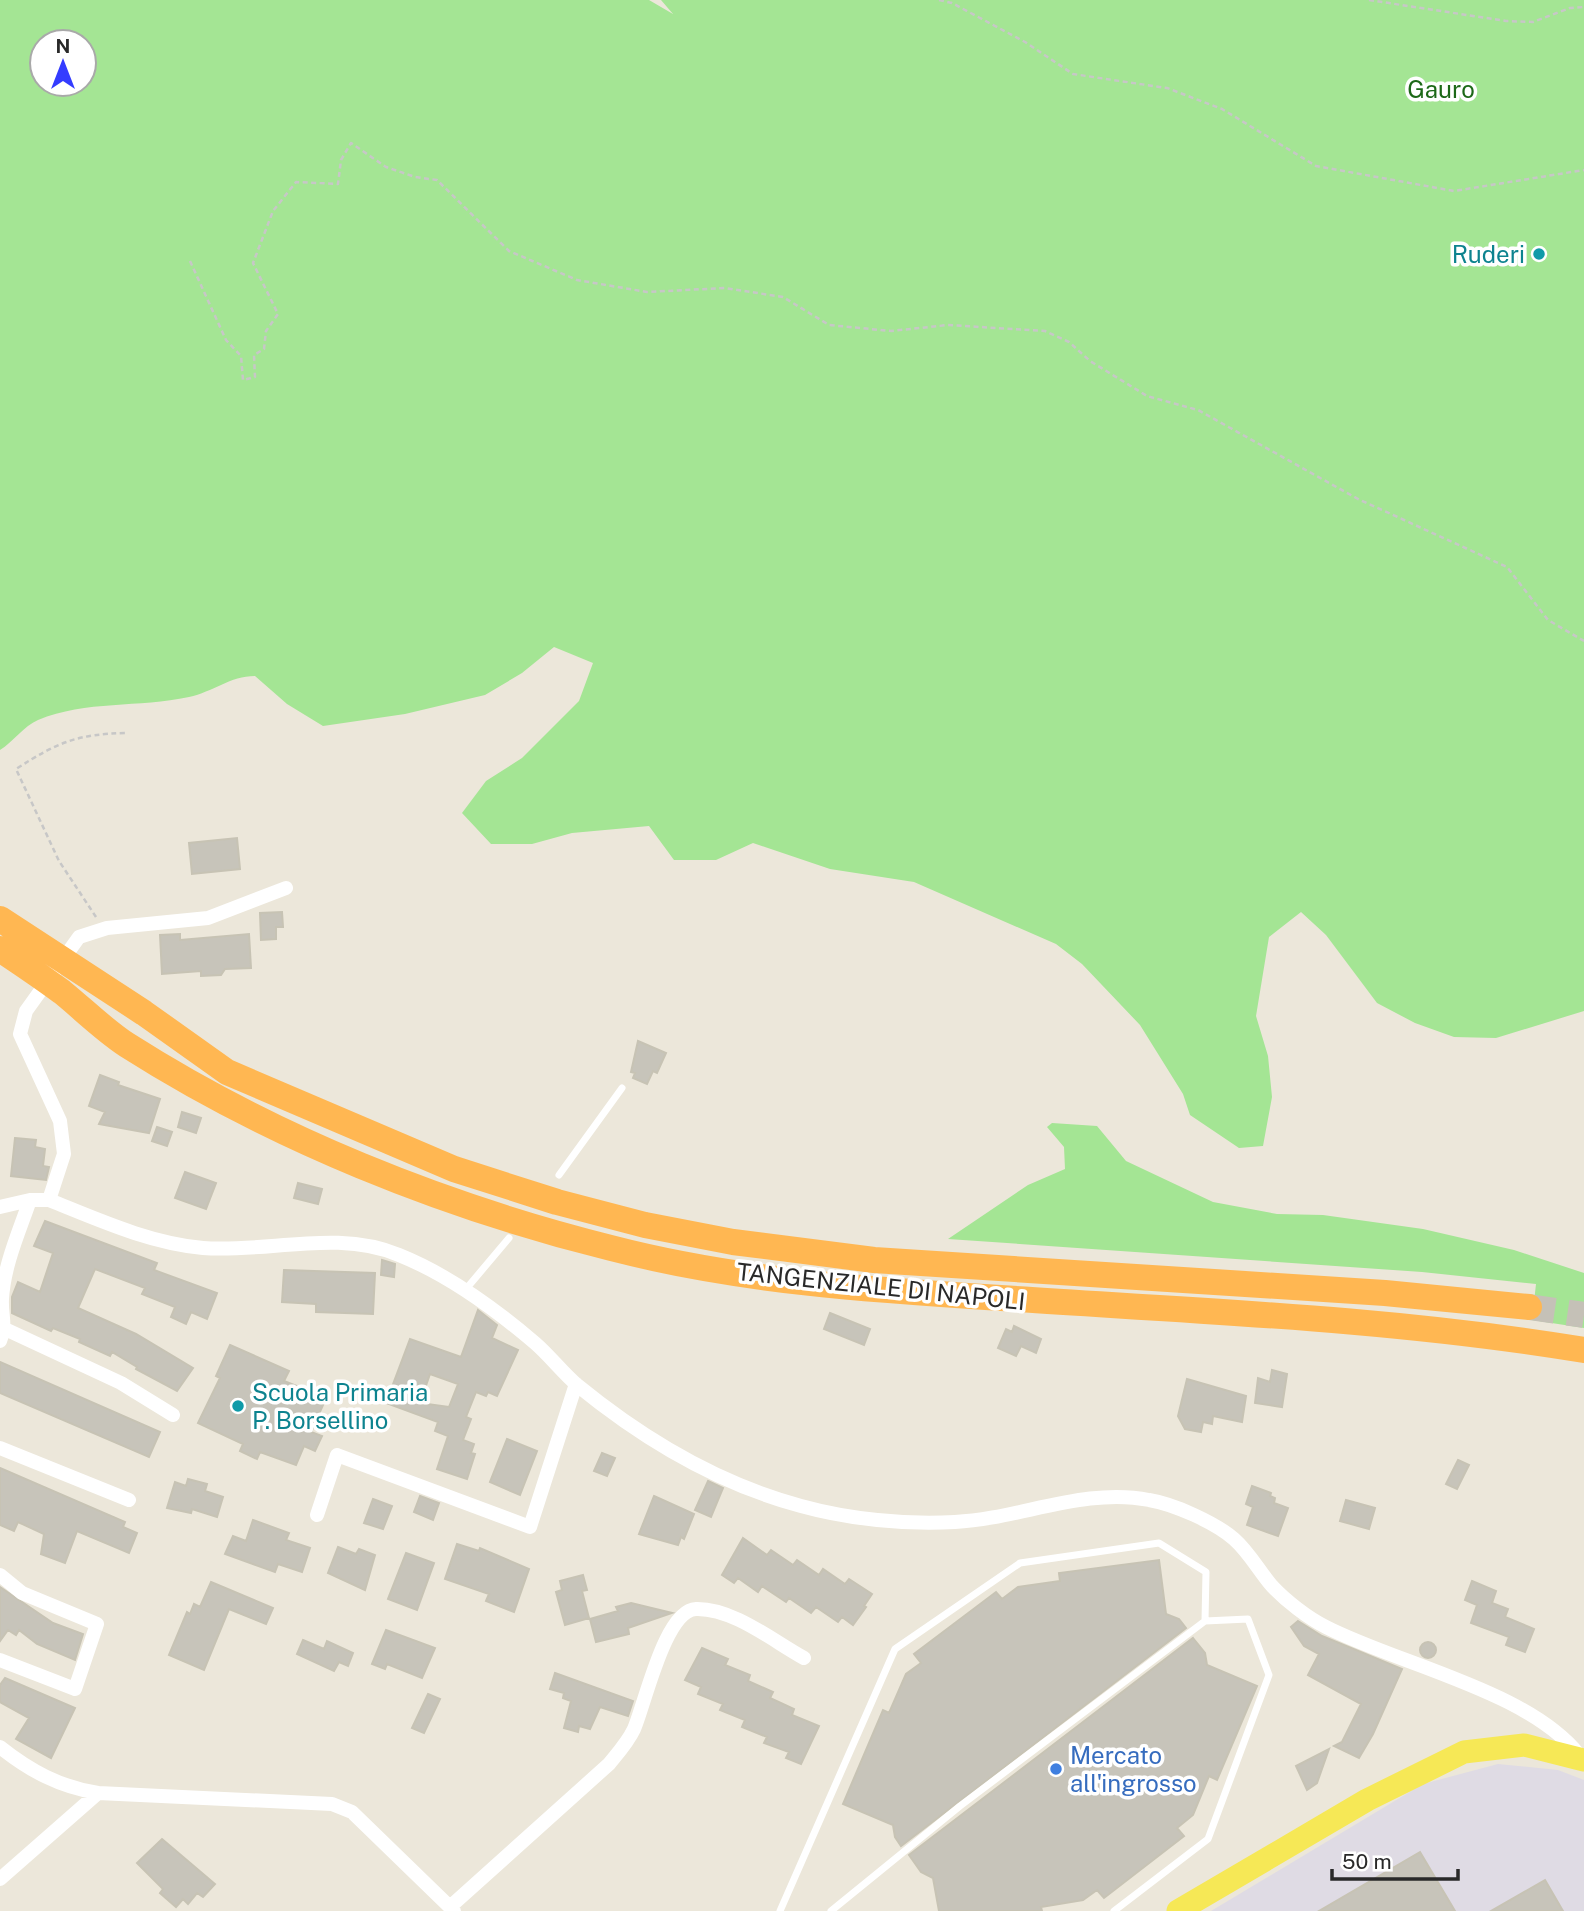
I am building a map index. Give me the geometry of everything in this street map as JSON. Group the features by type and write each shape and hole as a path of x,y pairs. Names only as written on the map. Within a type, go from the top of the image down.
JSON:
{"highway":[{"name":"TANGENZIALE DI NAPOLI","path":"0,919 144,1013 227,1072 454,1169 557,1202 733,1242 874,1260 1385,1293 1529,1307"},
{"name":"TANGENZIALE DI NAPOLI","path":"0,949 58,989 124,1043 214,1095 282,1128 443,1196 613,1249 729,1272 869,1290 1381,1324 1584,1350"}],"main road":[{"path":"1178,1911 1367,1800 1464,1752 1524,1745 1584,1760"}],"street":[{"path":"49,1200 64,1154 60,1121 20,1034 26,1011 79,937 103,929 208,918 286,888"},
{"path":"30,1199 5,1258 3,1335 121,1383 173,1415"},
{"path":"0,1207 30,1199 49,1200 156,1241 207,1248 354,1243 397,1254 466,1289 537,1345 576,1384 638,1429 720,1479 804,1507 879,1519 955,1522 1103,1497 1149,1499 1186,1512 1234,1538 1275,1589 1322,1625 1376,1650 1508,1703 1569,1740 1584,1760"},
{"path":"317,1515 337,1455 530,1527 576,1384"},
{"path":"0,1448 130,1500"},
{"path":"0,1575 22,1593 97,1624 75,1689 0,1660"},
{"path":"0,1747 46,1778 76,1789 98,1793 332,1804 352,1812 452,1909 623,1748 633,1731 664,1644 680,1616 695,1609 728,1616 804,1658"},
{"path":"0,1879 98,1793"}],"lane":[{"path":"559,1175 622,1088"},
{"path":"466,1289 509,1238"},
{"path":"780,1911 895,1649 917,1633 1020,1563 1159,1543 1206,1573 1205,1621"},
{"path":"831,1911 960,1806 1205,1621 1248,1619 1269,1675 1208,1839 1114,1911"}],"path":[{"path":"939,0 952,3 1025,42 1073,74 1167,88 1222,109 1316,166 1454,191 1584,170"},
{"path":"1369,0 1506,21 1534,22 1570,8 1584,7"},
{"path":"190,261 226,340 241,356 243,380 255,377 254,355 264,349 266,331 278,314 253,263 273,211 296,183 338,184 341,160 351,143 386,167 415,177 438,180 509,251 577,280 647,292 725,288 783,297 829,325 891,331 948,325 1045,331 1069,342 1090,361 1147,396 1198,410 1358,499 1507,567 1548,620 1584,641"},
{"path":"103,929 59,861 16,769 51,747 88,734 127,733"}],"shaded area":[{"path":"1498,1764 1558,1770 1584,1780 1584,1911 1211,1911 1423,1784"}],"green space":[{"name":"Gauro","path":"0,0 649,0 673,14 661,0 1584,0 1584,1011 1496,1038 1454,1037 1415,1023 1377,1003 1326,935 1301,912 1269,937 1256,1016 1268,1056 1272,1097 1263,1146 1239,1148 1190,1115 1183,1094 1140,1025 1082,964 1056,944 914,882 830,869 753,843 716,860 674,860 649,826 572,833 532,844 491,844 462,813 486,781 522,758 579,701 593,663 554,647 522,673 485,695 405,714 323,726 287,704 255,676 229,681 189,697 75,710 33,723 0,750"},
{"path":"1052,1123 1097,1126 1126,1161 1213,1202 1277,1214 1323,1215 1423,1229 1514,1250 1584,1273 1584,1328 1532,1320 1536,1284 1422,1272 948,1239 1028,1185 1065,1169 1064,1147 1047,1127"}],"building":[{"path":"237,838 240,869 192,874 189,843"},
{"path":"282,912 283,927 276,927 276,939 261,940 260,913"},
{"path":"180,934 180,940 249,934 251,968 225,969 221,975 201,976 201,971 162,974 160,935"},
{"path":"638,1041 666,1053 657,1073 653,1071 647,1084 633,1078 635,1073 631,1072"},
{"path":"100,1075 119,1082 118,1085 160,1099 149,1133 99,1124 105,1112 89,1106"},
{"path":"182,1112 201,1118 196,1133 178,1127"},
{"path":"157,1127 172,1132 167,1146 152,1141"},
{"path":"15,1138 36,1140 35,1147 45,1149 43,1166 49,1167 46,1180 11,1176"},
{"path":"185,1172 216,1183 206,1209 175,1198"},
{"path":"298,1183 322,1189 318,1204 294,1198"},
{"path":"45,1221 157,1263 154,1270 217,1293 207,1319 191,1312 186,1324 171,1317 175,1307 142,1294 145,1288 95,1269 78,1308 136,1334 193,1368 177,1391 136,1369 137,1367 112,1352 110,1356 79,1342 80,1339 53,1328 51,1331 12,1313 12,1297 18,1282 40,1292 53,1253 34,1246"},
{"path":"382,1260 395,1264 394,1277 381,1275"},
{"path":"284,1270 375,1273 373,1314 316,1312 316,1304 282,1302"},
{"path":"478,1310 497,1325 492,1338 518,1350 497,1396 488,1392 486,1396 476,1392 466,1417 471,1419 463,1440 474,1444 471,1453 475,1454 467,1479 437,1469 448,1436 435,1431 438,1422 386,1403 410,1339 461,1357","holes":["430,1374 458,1384 449,1407 420,1403"]},
{"path":"830,1313 870,1329 864,1345 824,1329"},
{"path":"1014,1326 1041,1339 1036,1353 1021,1346 1016,1356 998,1348 1006,1329 1012,1332"},
{"name":"Scuola Primaria P. Borsellino","path":"230,1345 289,1371 284,1381 317,1394 314,1401 323,1405 311,1432 322,1436 315,1451 304,1446 296,1465 260,1452 257,1459 240,1451 243,1444 198,1423 220,1378 216,1376"},
{"path":"0,1362 160,1432 149,1457 0,1393"},
{"path":"1272,1370 1287,1374 1282,1407 1255,1403 1258,1378 1270,1382"},
{"path":"1187,1379 1246,1396 1242,1422 1213,1416 1212,1424 1203,1422 1201,1432 1185,1429 1178,1416"},
{"path":"507,1439 537,1451 520,1495 490,1482"},
{"path":"602,1453 615,1458 607,1476 594,1471"},
{"path":"1458,1460 1469,1465 1457,1489 1446,1484"},
{"path":"0,1468 125,1522 123,1527 137,1533 129,1553 77,1531 65,1563 41,1554 44,1534 18,1522 14,1531 0,1525"},
{"path":"188,1479 207,1484 205,1491 223,1497 217,1517 192,1509 191,1513 167,1508 175,1482 186,1486"},
{"path":"708,1481 723,1488 711,1517 695,1510"},
{"path":"1252,1486 1271,1493 1270,1496 1275,1498 1274,1503 1288,1508 1278,1536 1247,1525 1253,1507 1246,1504"},
{"path":"420,1496 439,1503 433,1520 414,1512"},
{"path":"654,1496 694,1514 684,1539 681,1537 678,1545 639,1534"},
{"path":"373,1499 392,1506 383,1529 364,1523"},
{"path":"1346,1500 1375,1508 1369,1529 1340,1521"},
{"path":"253,1520 289,1533 286,1540 310,1548 302,1572 278,1564 275,1572 225,1554 233,1536 246,1541"},
{"path":"743,1538 767,1555 771,1550 793,1565 797,1560 819,1575 823,1569 845,1584 849,1579 872,1594 864,1606 866,1607 853,1625 842,1617 838,1622 816,1607 811,1613 789,1598 786,1602 762,1586 758,1592 738,1578 734,1583 722,1575"},
{"path":"457,1544 479,1551 480,1548 529,1569 514,1612 486,1601 489,1594 445,1579"},
{"path":"338,1547 356,1554 359,1549 375,1555 365,1590 328,1573"},
{"path":"406,1553 434,1563 417,1610 388,1599"},
{"path":"1159,1560 1166,1614 1179,1619 1186,1628 901,1846 895,1837 893,1825 843,1804 883,1710 889,1713 906,1674 921,1663 914,1654 996,1592 1002,1599 1018,1587 1060,1581 1059,1573"},
{"path":"583,1575 587,1590 582,1591 589,1618 565,1625 556,1592 562,1590 560,1581"},
{"path":"1472,1581 1496,1591 1492,1603 1508,1609 1505,1617 1534,1629 1525,1652 1506,1645 1509,1637 1471,1623 1477,1605 1465,1600"},
{"path":"211,1582 273,1608 266,1624 229,1609 204,1670 169,1655 187,1612 190,1614 194,1604 200,1607"},
{"path":"0,1587 53,1623 83,1634 75,1660 37,1644 19,1630 16,1635 8,1630 0,1641"},
{"path":"631,1603 672,1613 628,1628 629,1634 596,1642 590,1619 618,1611 616,1607"},
{"path":"1298,1621 1322,1636 1402,1669 1373,1734 1359,1758 1334,1746 1342,1742 1361,1704 1308,1675 1319,1654 1304,1646 1291,1627"},
{"path":"386,1630 435,1648 422,1678 387,1664 385,1669 372,1664"},
{"path":"1193,1638 1205,1653 1207,1665 1257,1686 1217,1780 1209,1776 1193,1815 1177,1828 1184,1836 1104,1898 1097,1890 1083,1900 1041,1907 1042,1911 939,1911 933,1878 921,1872 909,1855"},
{"path":"303,1640 324,1649 327,1641 353,1653 348,1666 339,1662 334,1671 297,1654"},
{"path":"1428,1642 1434,1644 1434,1656 1428,1658 1422,1656 1420,1650 1422,1644"},
{"path":"702,1648 728,1659 725,1665 750,1675 748,1681 773,1692 770,1698 794,1709 792,1715 819,1726 801,1764 786,1758 789,1752 764,1743 767,1737 742,1727 745,1720 720,1710 723,1704 698,1694 701,1687 685,1680"},
{"path":"555,1673 633,1701 628,1716 600,1707 590,1729 579,1726 578,1732 564,1728 571,1701 563,1698 564,1693 550,1689"},
{"path":"5,1678 75,1708 51,1758 16,1739 29,1718 0,1702 0,1685"},
{"path":"428,1694 440,1699 424,1733 412,1728"},
{"path":"1329,1749 1317,1783 1307,1790 1296,1766"},
{"path":"162,1839 215,1884 203,1897 197,1893 188,1904 183,1899 176,1907 160,1893 163,1889 137,1863"},
{"path":"1420,1852 1455,1911 1319,1911"},
{"path":"1545,1880 1563,1911 1491,1911"}],"tunnel":[{"path":"1529,1307 1584,1315"}],"place":[{"name":"Ruderi","path":"1539,254"},
{"name":"Scuola Primaria P. Borsellino","path":"238,1406"},
{"name":"Mercato all'ingrosso","path":"1056,1769"}]}
